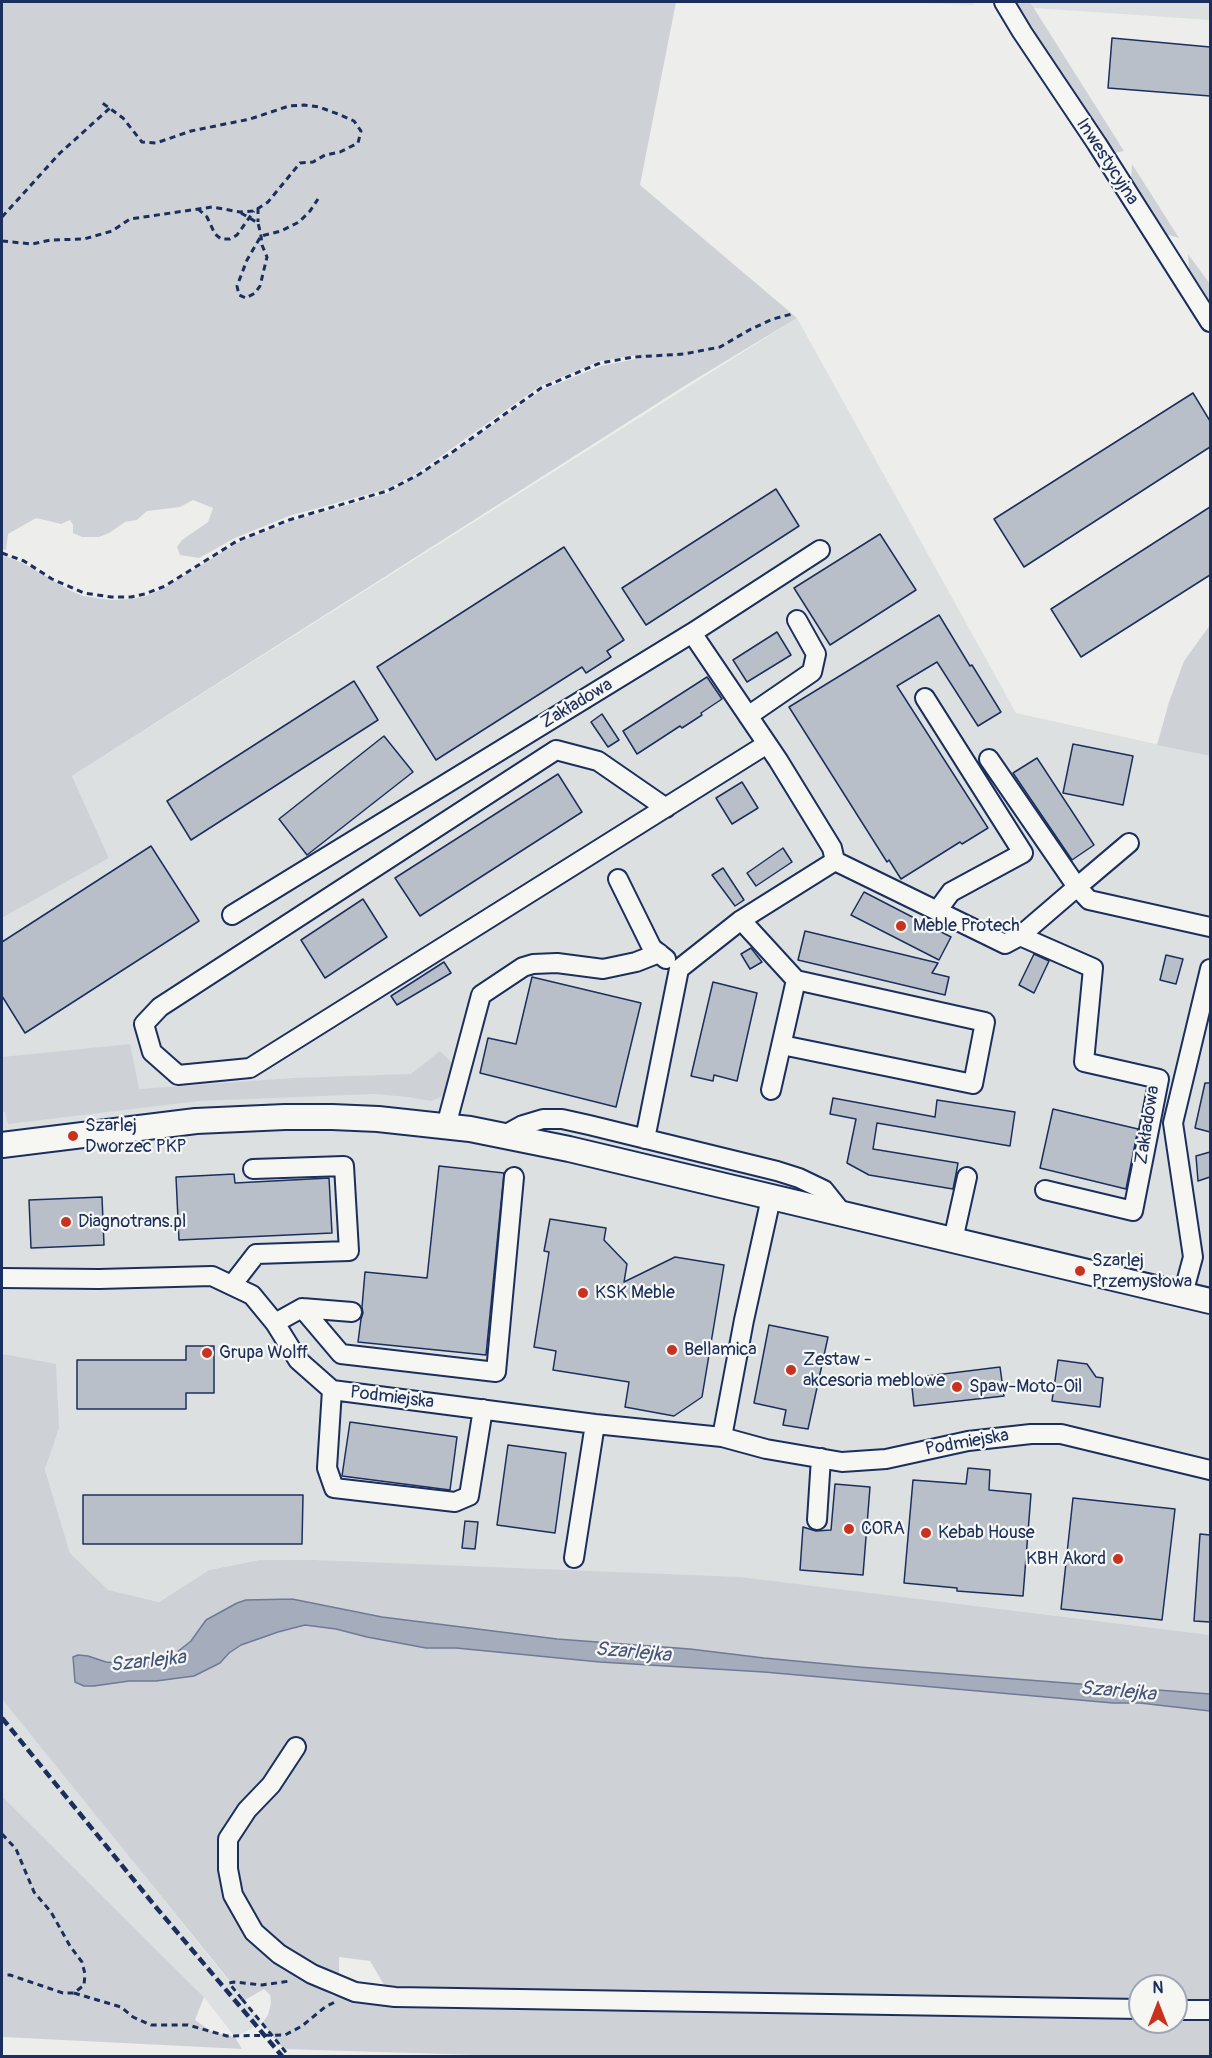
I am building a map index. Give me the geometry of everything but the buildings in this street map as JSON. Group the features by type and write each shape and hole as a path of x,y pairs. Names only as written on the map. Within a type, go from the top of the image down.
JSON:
{"main road":[{"path":"2,1144 196,1122 285,1117 378,1119 446,1126 579,1152 1210,1301"}],"street":[{"name":"Inwestycyjna","path":"1004,2 1210,322"},
{"name":"Zakładowa","path":"232,915 692,633 820,550"},
{"path":"748,716 812,672 816,654 796,620"},
{"path":"645,1138 679,969 741,920 835,861 832,848 767,744 692,633"},
{"path":"925,698 1023,853 951,892 937,911"},
{"path":"666,808 598,761 556,750 160,1007 144,1024 152,1052 178,1075 250,1068 666,808 767,744"},
{"path":"989,759 1077,887 1089,900 1210,927"},
{"path":"1020,936 1129,843"},
{"name":"Zakładowa","path":"835,861 1005,944 1020,936 1093,968 1084,1062 1159,1079 1133,1211 1045,1190"},
{"path":"618,879 652,948 679,969"},
{"path":"741,920 796,980 985,1022 973,1084 782,1045"},
{"path":"446,1126 481,995 523,967 533,964 558,963 603,969 636,962 659,953"},
{"path":"1182,1294 1193,1257 1173,1123 1210,969"},
{"path":"771,1090 796,980"},
{"path":"503,1136 533,1121 562,1119 645,1138 799,1178 824,1190 844,1215"},
{"path":"232,1286 256,1254 349,1251 344,1166 253,1169"},
{"path":"302,1308 341,1354 496,1372 514,1177"},
{"path":"953,1240 967,1177"},
{"path":"722,1437 744,1320 771,1198"},
{"name":"Podmiejska","path":"2,1278 99,1279 212,1276 252,1295 275,1323 298,1359 332,1390 595,1424 722,1437 766,1449 842,1462 886,1459 968,1441 1031,1434 1061,1434 1210,1470"},
{"path":"275,1323 302,1308 351,1312"},
{"path":"332,1390 327,1468 334,1488 455,1502 469,1496 483,1409"},
{"path":"574,1558 595,1424"},
{"path":"817,1520 821,1458"},
{"path":"296,1748 271,1785 247,1810 228,1839 228,1869 233,1895 254,1932 279,1954 312,1974 355,1992 395,1997 1128,2009"},
{"path":"1188,2010 1210,2010"}],"path":[{"path":"101,102 123,118 142,142 156,142 191,131 250,119 289,106 304,105 320,107 354,121 361,131 358,143 313,162 300,163 268,202 256,210 237,235 230,239 222,239 215,234 207,217 198,209"},
{"path":"2,217 60,153 110,108"},
{"path":"256,210 261,236 267,257 261,286 246,298 239,295 237,286 247,261 261,236 281,231 299,222 318,199"},
{"path":"2,241 32,244 51,240 84,239 112,231 130,219 212,207 240,212 258,223"},
{"path":"240,212 256,210"},
{"path":"2,553 24,561 52,579 84,593 111,597 145,594 165,586 237,540 289,520 387,491 418,475 541,388 600,363 634,357 684,354 720,347 762,324 792,314"},
{"path":"2,1834 16,1849 34,1893 51,1912 82,1962 85,1974 84,1985 74,1993"},
{"path":"289,2056 229,1983 262,1985 287,1982 312,1974"},
{"path":"2,1975 121,2007 133,2017 151,2025 188,2025 227,2036 285,2035 302,2026 325,2007 355,1992"}],"shaded area":[{"path":"2,2 676,2 640,185 797,318 686,385 72,776 109,858 2,918 2,555 23,563 83,596 111,600 146,596 166,587 237,543 289,522 388,493 455,452 542,390 601,366 640,358 638,355 600,361 540,386 417,473 387,489 289,516 235,538 199,558 180,555 177,547 182,540 208,522 213,508 193,500 180,507 147,511 137,520 125,522 99,537 82,537 73,533 70,520 61,524 36,518 8,534 6,550 2,549"},
{"path":"890,2 971,2 974,5"},
{"path":"1013,2 1030,2 1124,151 1115,153"},
{"path":"1030,2 1210,2 1210,20 1034,8"},
{"path":"1132,164 1179,238 1165,234 1131,181"},
{"path":"1188,254 1210,284 1210,303 1189,270"},
{"path":"797,318 1016,713 1210,756 1210,1635 315,1560 259,1560 209,1570 159,1602 107,1590 70,1553 45,1468 58,1428 2,1351 2,1112 5,1112 2,1057 2,918 109,858 72,776"},
{"path":"1210,625 1210,756 1157,745 1184,661"},
{"path":"130,1044 139,1089 294,1078 411,1074 440,1051 454,1065 453,1084 443,1096 431,1101 373,1094 199,1101 8,1124 5,1112 2,1112 2,1057"},
{"path":"2,1351 3,1354 56,1364 59,1428 45,1469 70,1553 108,1590 159,1602 209,1570 259,1560 315,1560 740,1577 1210,1635 1210,1694 859,1667 690,1649 557,1639 382,1617 292,1599 237,1603 206,1620 191,1641 172,1656 163,1659 121,1663 106,1662 88,1656 94,1686 194,1676 220,1663 241,1645 305,1625 336,1629 426,1648 456,1648 600,1662 764,1672 1113,1703 1140,1703 1210,1711 1210,2005 1188,2004 1188,1974 1128,1974 1128,2003 387,1990 370,1961 339,1957 339,1979 324,1973 262,1936 223,1870 272,1958 333,1996 360,2000 1128,2014 1128,2034 1188,2034 1188,2014 1210,2015 1210,2056 509,2056 283,2049 262,2023 268,2015 270,1995 264,1989 245,2000 2,1699"},
{"path":"2,1699 262,2023 235,2037 204,1997 2,1796"},
{"path":"2,1796 204,1997 195,2020 212,2032 235,2037 242,2049 2,2037"}],"water":[{"name":"Szarlejka","path":"292,1599 382,1617 557,1639 690,1649 859,1667 1210,1694 1210,1711 1140,1703 1113,1703 764,1672 600,1662 456,1648 426,1648 336,1629 305,1625 241,1645 220,1663 194,1676 94,1686 84,1686 75,1682 73,1657 78,1655 121,1663 163,1659 172,1656 191,1641 206,1620 237,1603 246,1600"}],"railway":[{"path":"2,1718 155,1906 282,2056"}],"place":[{"name":"Meble Protech","path":"901,926"},
{"name":"Szarlej Dworzec PKP","path":"73,1136"},
{"name":"Diagnotrans.pl","path":"66,1222"},
{"name":"Szarlej Przemysłowa","path":"1080,1271"},
{"name":"KSK Meble","path":"583,1293"},
{"name":"Bellamica","path":"672,1350"},
{"name":"Grupa Wolff","path":"207,1353"},
{"name":"Zestaw - akcesoria meblowe","path":"791,1370"},
{"name":"Spaw-Moto-Oil","path":"957,1387"},
{"name":"CORA","path":"849,1529"},
{"name":"Kebab House","path":"926,1533"},
{"name":"KBH Akord","path":"1118,1559"}]}
